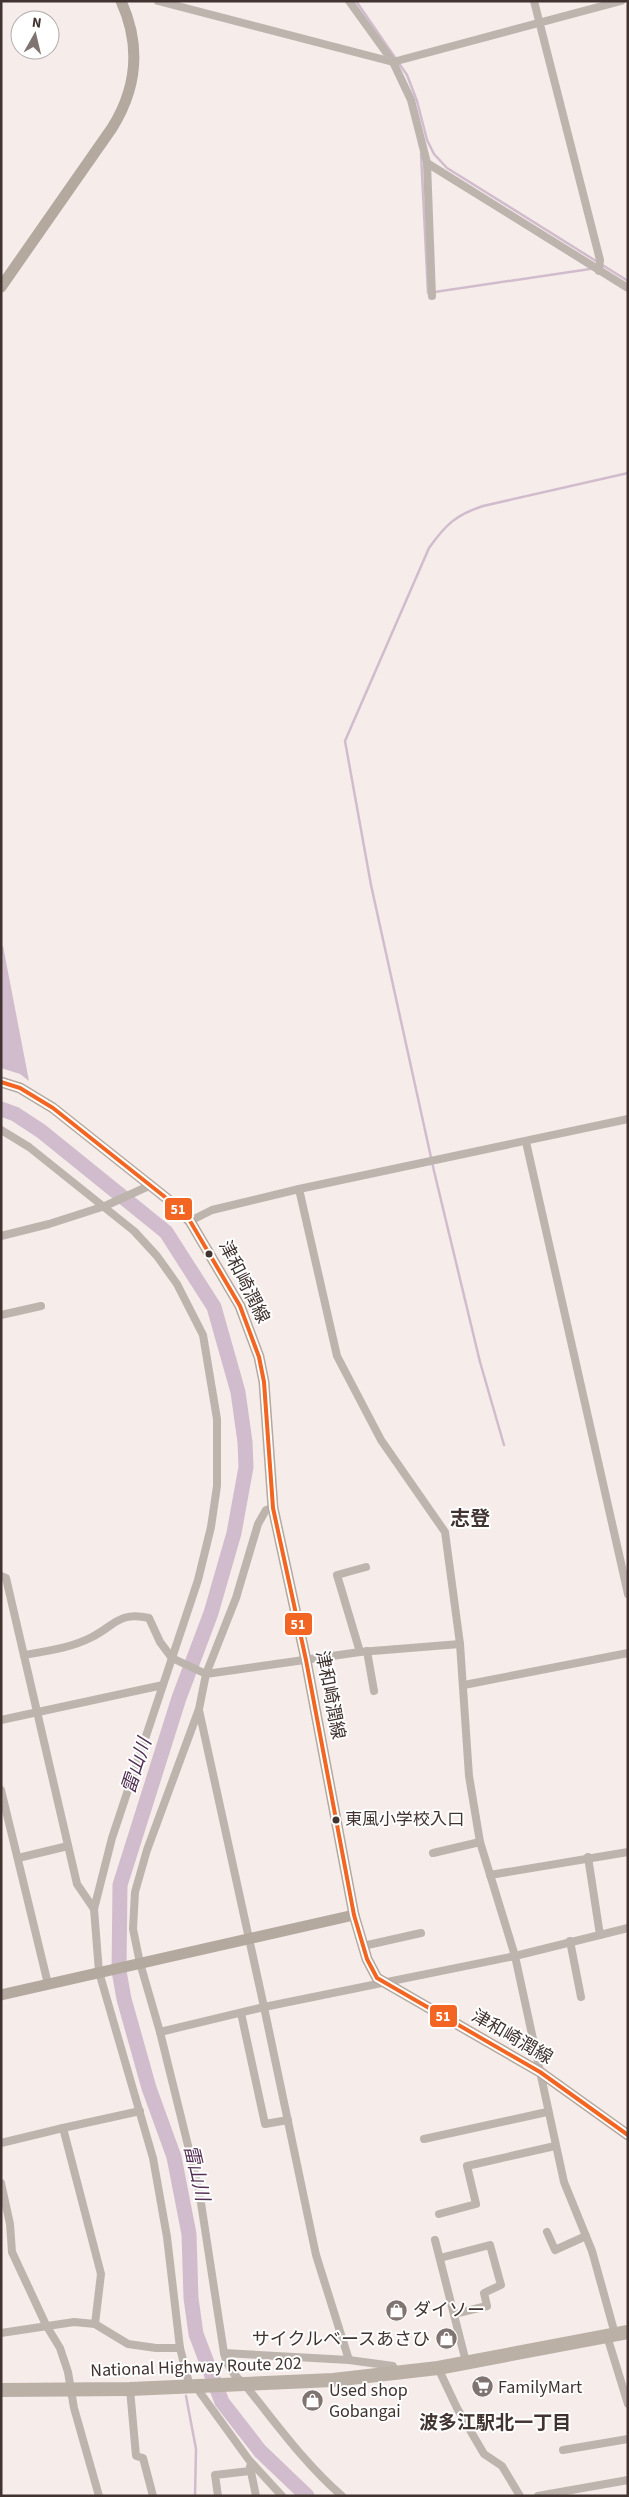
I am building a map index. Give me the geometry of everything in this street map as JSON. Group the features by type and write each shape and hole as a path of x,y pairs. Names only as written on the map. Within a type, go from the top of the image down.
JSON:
{"highway":[{"name":"National Highway Route 202","path":"1,2390 130,2389 245,2385 395,2374 438,2368 616,2334"}],"main road":[{"path":"1,287 112,128 127,102 132,85 134,46 130,25 121,1"},
{"name":"津和崎潤線","path":"1,1082 20,1088 53,1108 151,1185 190,1221 240,1306 260,1357 264,1382 273,1508 306,1660 354,1915 363,1946 377,1978 540,2072 628,2136"},
{"path":"1,1995 354,1915"}],"street":[{"path":"158,1 396,61 621,1"},
{"path":"349,1 396,61 411,100 428,163 432,293"},
{"path":"534,1 600,260 599,271"},
{"path":"428,163 628,288"},
{"path":"190,1221 212,1210 299,1189 628,1119"},
{"path":"1,1130 29,1147 134,1231 157,1256 196,1318 203,1335 217,1419 217,1486 211,1527 198,1580 174,1658 162,1685 112,1838 94,1909 99,1972 140,2111 161,2198 180,2348 197,2386 250,2460 282,2496"},
{"path":"526,1142 628,1594"},
{"path":"1,1236 49,1224 105,1206 151,1185"},
{"path":"299,1189 337,1356 381,1440 446,1532 464,1685 469,1776 480,1842 516,1956 547,2112 564,2182 586,2236 616,2334 628,2404"},
{"path":"1,1315 40,1306"},
{"path":"273,1508 266,1510 258,1524 236,1598 204,1673 199,1709 147,1850 135,1892 133,1929 140,1963 160,2032 199,2190 226,2362 236,2378 245,2385 294,2448 342,2496"},
{"path":"366,1567 337,1575 364,1651 374,1691"},
{"path":"1,1576 6,1578 77,1884 94,1909"},
{"path":"24,1655 59,1649 93,1637 112,1622 138,1615 149,1618 160,1642 174,1658 204,1673 364,1651 460,1644"},
{"path":"464,1685 628,1653"},
{"path":"1,1720 162,1685"},
{"path":"199,1709 316,2256 349,2360"},
{"path":"1,1790 48,1984"},
{"path":"433,1853 480,1842"},
{"path":"18,1858 68,1846"},
{"path":"490,1875 588,1857 628,1852"},
{"path":"588,1857 600,1934"},
{"path":"160,2032 264,2007 516,1956 628,1928"},
{"path":"363,1946 422,1932"},
{"path":"570,1941 581,1997"},
{"path":"241,2013 265,2124 288,2120"},
{"path":"1,2143 140,2111"},
{"path":"424,2139 547,2112"},
{"path":"63,2128 101,2274 96,2324"},
{"path":"439,2214 476,2204 468,2166 555,2146"},
{"path":"1,2183 5,2218 12,2252 46,2325 60,2348 72,2390 74,2408 99,2496"},
{"path":"547,2232 555,2250 586,2236"},
{"path":"436,2240 466,2362"},
{"path":"440,2258 490,2245 501,2285 484,2293 487,2306 454,2314"},
{"path":"1,2333 74,2322 96,2324 128,2344 156,2348 180,2348"},
{"path":"224,2353 349,2360 393,2366 395,2374"},
{"path":"438,2368 457,2408 484,2454 502,2466 520,2496"},
{"path":"130,2389 136,2456 143,2458 153,2496"},
{"path":"563,2450 628,2439"},
{"path":"250,2460 250,2471 256,2496"},
{"path":"218,2496 215,2474 250,2471"},
{"path":"538,2496 628,2480"}],"shaded area":[{"path":"1,945 3,946 29,1081 20,1074 1,1068"}],"waterway":[{"path":"356,1 407,75 417,101 427,140 434,154 447,168 628,281"},
{"path":"421,154 428,293 590,269"},
{"path":"504,1445 480,1362 434,1171 371,885 345,741 429,548 452,521 483,506 628,473"},
{"name":"雷山川","path":"1,1109 15,1114 41,1131 166,1232 214,1307 238,1392 245,1442 246,1467 234,1533 211,1613 179,1698 120,1885 119,1971 124,1999 149,2088 174,2157 189,2234 191,2298 196,2334 222,2402 260,2451 307,2496"},
{"path":"186,2396 196,2449 195,2496"}],"transit line":[{"name":"51","path":"1,1082 20,1088 53,1108 170,1201 190,1221 240,1306 259,1357 264,1382 273,1508 306,1660 354,1915 367,1959 377,1978 540,2072 628,2135"}],"place":[{"name":"東風小学校入口","path":"336,1820"},
{"name":"ダイソー","path":"397,2310"},
{"name":"サイクルベースあさひ","path":"446,2339"},
{"name":"FamilyMart","path":"482,2387"},
{"name":"Used shop Gobangai","path":"313,2400"}],"district":[{"name":"志登","path":"470,1519"},
{"name":"波多江駅北一丁目","path":"495,2423"}]}
